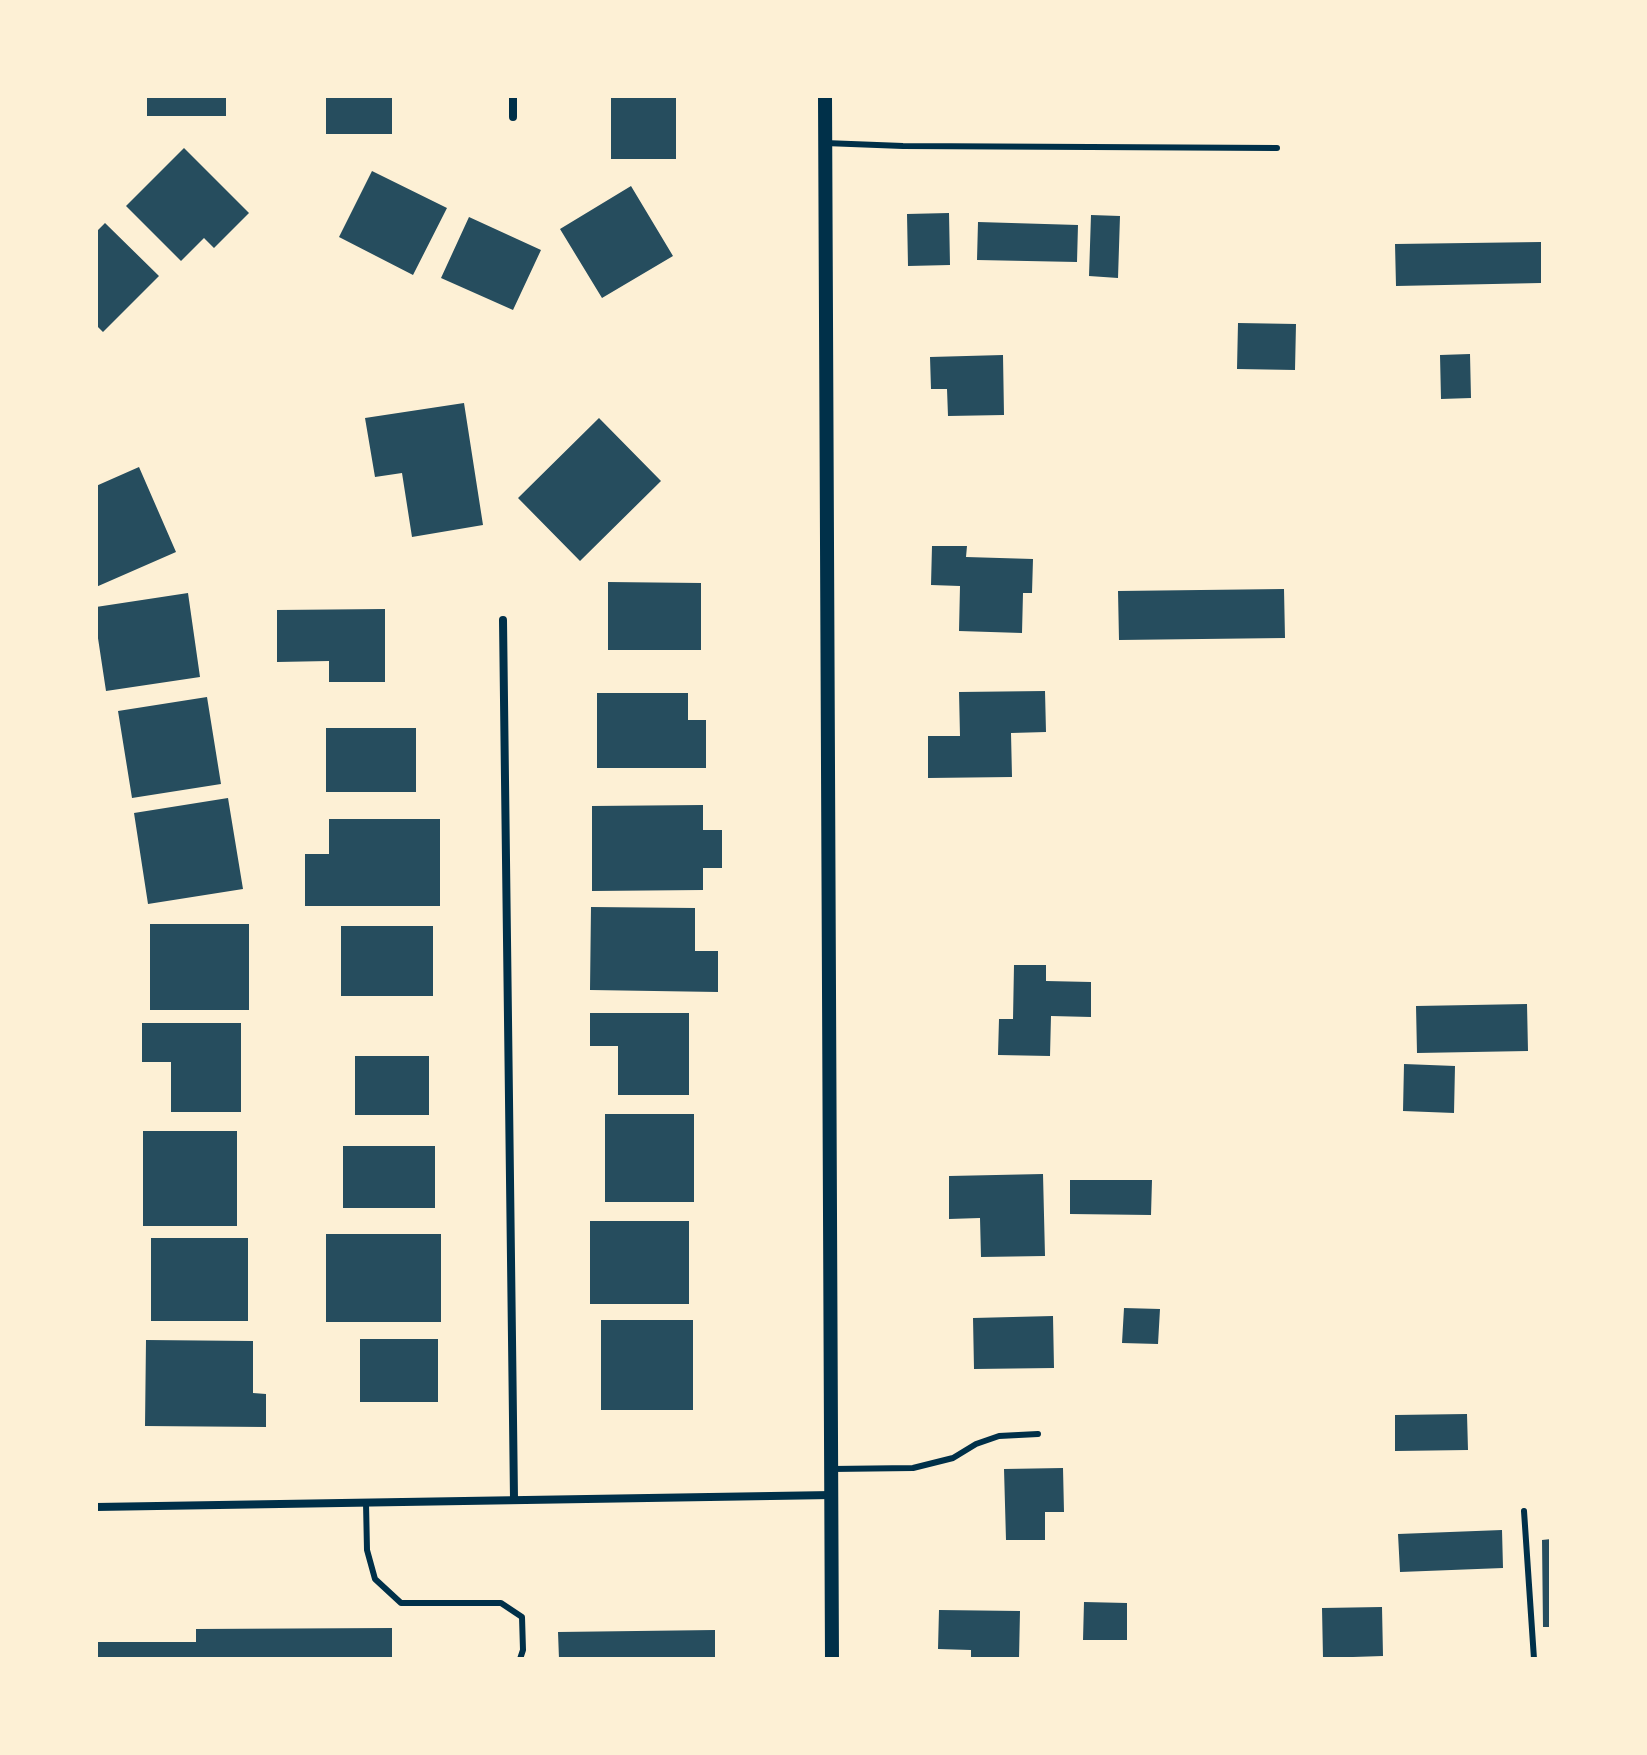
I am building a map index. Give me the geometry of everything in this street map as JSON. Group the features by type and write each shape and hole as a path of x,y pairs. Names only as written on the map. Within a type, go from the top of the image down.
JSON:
{"street":[{"path":"513,96 513,117"},
{"path":"825,96 832,1659"},
{"path":"503,620 514,1499"},
{"path":"96,1507 832,1495"}],"lane":[{"path":"825,143 1277,148"},
{"path":"832,1469 913,1468 953,1458 976,1444 999,1436 1038,1434"},
{"path":"366,1503 367,1550 375,1579 401,1603 501,1603 522,1617 523,1650 520,1659"},
{"path":"1524,1511 1534,1659"}],"building":[{"path":"147,96 226,96 226,116 147,116"},
{"path":"326,96 392,96 392,134 326,134"},
{"path":"611,96 676,96 676,159 611,159"},
{"path":"184,148 249,213 214,248 204,238 181,261 126,206"},
{"path":"372,171 447,208 413,275 339,237"},
{"path":"631,186 673,256 602,298 560,229"},
{"path":"949,213 950,265 908,266 907,214"},
{"path":"1091,215 1120,216 1118,278 1089,276"},
{"path":"469,217 541,250 513,310 441,278"},
{"path":"978,222 1078,225 1077,262 977,260"},
{"path":"105,223 159,276 103,332 96,325 96,232"},
{"path":"1541,242 1541,283 1396,286 1395,244"},
{"path":"1238,323 1296,324 1295,370 1237,369"},
{"path":"1470,354 1471,398 1441,399 1440,355"},
{"path":"1003,355 1004,415 948,416 947,389 931,389 930,357"},
{"path":"464,403 483,525 412,537 402,473 375,477 365,418"},
{"path":"599,418 661,481 580,561 518,498"},
{"path":"139,467 176,552 96,587 96,486"},
{"path":"932,546 967,546 966,557 1033,559 1032,593 1023,593 1022,633 959,631 960,586 931,585"},
{"path":"608,582 701,583 701,650 608,650"},
{"path":"1284,589 1285,638 1119,640 1118,591"},
{"path":"188,593 200,677 106,691 96,607"},
{"path":"385,609 385,682 329,682 329,661 277,662 277,610"},
{"path":"1045,691 1046,732 1011,733 1012,777 928,778 928,736 960,736 959,692"},
{"path":"597,693 688,693 688,720 706,720 706,768 597,768"},
{"path":"207,697 221,784 132,798 118,711"},
{"path":"326,728 416,728 416,792 326,792"},
{"path":"228,798 243,889 148,904 134,813"},
{"path":"703,805 703,830 722,830 722,868 703,868 703,890 592,891 592,806"},
{"path":"329,819 440,819 440,906 305,906 305,854 329,854"},
{"path":"591,907 695,908 695,951 718,951 718,992 590,990"},
{"path":"150,924 249,924 249,1010 150,1010"},
{"path":"341,926 433,926 433,996 341,996"},
{"path":"1014,965 1046,965 1046,981 1091,982 1091,1017 1051,1016 1050,1056 998,1055 999,1019 1013,1019"},
{"path":"1527,1004 1528,1051 1417,1053 1416,1006"},
{"path":"590,1013 689,1013 689,1095 618,1095 618,1046 590,1046"},
{"path":"142,1023 241,1023 241,1112 171,1112 171,1062 142,1062"},
{"path":"355,1056 429,1056 429,1115 355,1115"},
{"path":"1404,1064 1455,1066 1454,1113 1403,1111"},
{"path":"605,1114 694,1114 694,1202 605,1202"},
{"path":"143,1131 237,1131 237,1226 143,1226"},
{"path":"343,1146 435,1146 435,1208 343,1208"},
{"path":"1043,1174 1045,1256 981,1257 980,1218 949,1219 949,1176"},
{"path":"1070,1180 1152,1180 1151,1215 1070,1214"},
{"path":"590,1221 689,1221 689,1304 590,1304"},
{"path":"326,1234 441,1234 441,1322 326,1322"},
{"path":"151,1238 248,1238 248,1321 151,1321"},
{"path":"1124,1308 1160,1309 1158,1344 1122,1343"},
{"path":"1053,1316 1054,1368 974,1369 973,1318"},
{"path":"601,1320 693,1320 693,1410 601,1410"},
{"path":"360,1339 438,1339 438,1402 360,1402"},
{"path":"146,1340 253,1341 253,1393 266,1394 266,1427 145,1426"},
{"path":"1467,1414 1468,1450 1395,1451 1395,1415"},
{"path":"1063,1468 1064,1512 1045,1512 1045,1540 1006,1540 1004,1469"},
{"path":"1502,1530 1503,1568 1400,1572 1398,1534"},
{"path":"1551,1539 1551,1627 1543,1627 1542,1540"},
{"path":"1084,1602 1127,1603 1127,1640 1083,1640"},
{"path":"1382,1607 1383,1656 1323,1658 1322,1608"},
{"path":"939,1610 1020,1611 1019,1659 971,1659 971,1650 938,1649"},
{"path":"392,1628 392,1659 96,1659 96,1642 196,1642 196,1629"},
{"path":"715,1630 715,1659 559,1659 558,1632"}]}
